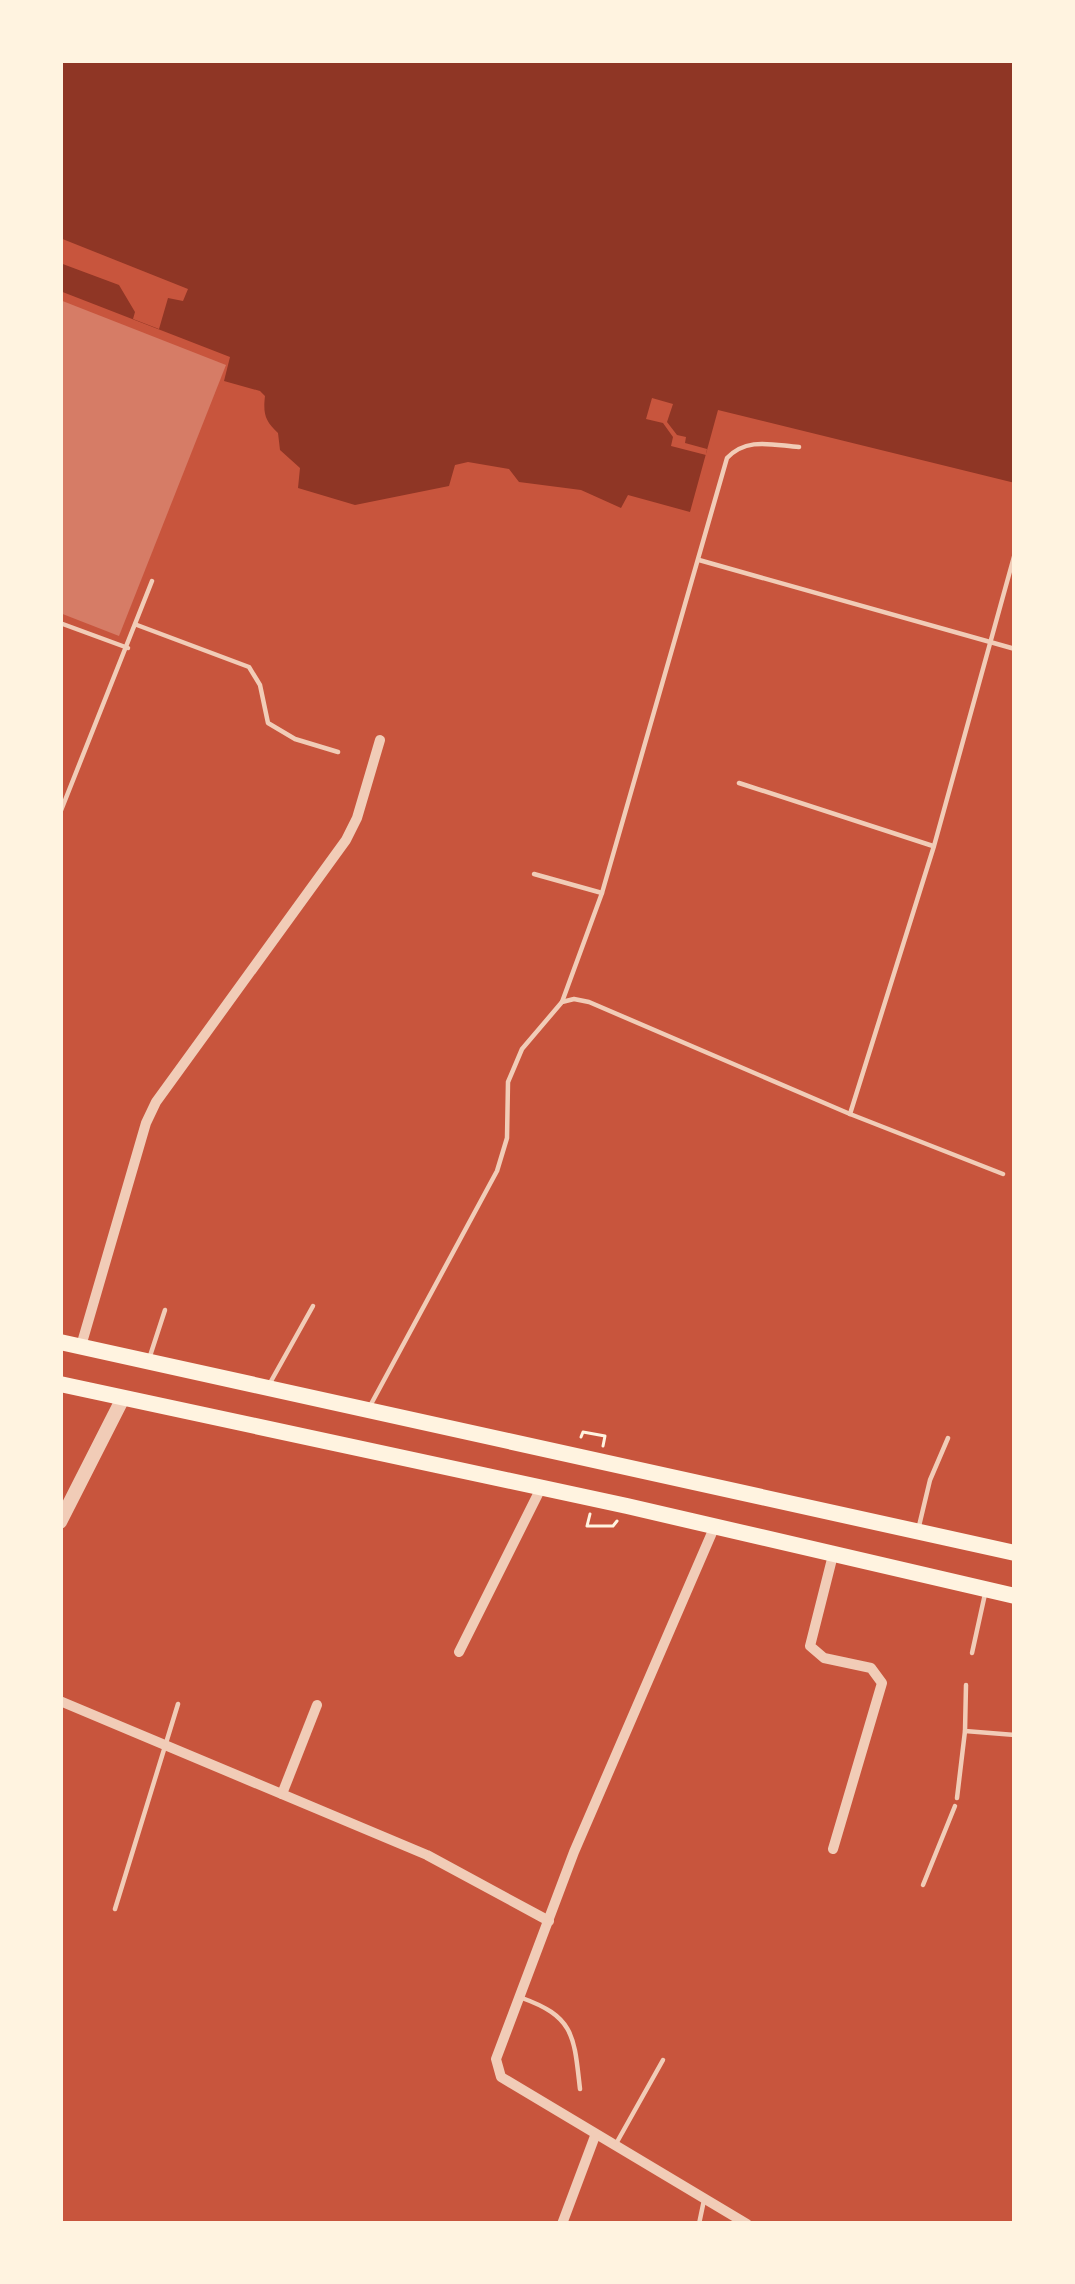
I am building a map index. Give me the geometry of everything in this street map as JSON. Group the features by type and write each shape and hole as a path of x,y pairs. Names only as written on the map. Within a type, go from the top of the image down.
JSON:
{"main road":[{"path":"60,1342 1015,1553"},
{"path":"60,1384 1015,1596"}],"street":[{"path":"81,1346 156,1102 346,840 380,740"},
{"path":"60,1522 123,1398"},
{"path":"459,1652 541,1488"},
{"path":"714,1528 574,1852 498,2047 501,2078 747,2224"},
{"path":"833,1555 810,1646 824,1658 871,1668 882,1683 833,1849"},
{"path":"60,1702 445,1863 549,1921"},
{"path":"282,1794 317,1705"},
{"path":"562,2224 596,2135"}],"lane":[{"path":"367,1412 497,1171 508,1138 508,1082 522,1049 562,1002 602,893 727,458 738,446 750,444 799,447"},
{"path":"850,1114 934,846 1015,553"},
{"path":"699,560 1015,649"},
{"path":"60,813 152,581"},
{"path":"60,623 128,648"},
{"path":"136,625 249,668 260,685 268,723 295,739 338,752"},
{"path":"739,783 934,846"},
{"path":"534,874 602,893"},
{"path":"562,1002 589,1002 1004,1174"},
{"path":"267,1388 313,1306"},
{"path":"148,1361 165,1310"},
{"path":"917,1531 930,1480 948,1438"},
{"path":"972,1653 986,1589"},
{"path":"923,1885 956,1802 966,1685"},
{"path":"115,1910 178,1704"},
{"path":"965,1732 1015,1735"},
{"path":"518,1996 547,2007 564,2021 574,2039 580,2089"},
{"path":"614,2146 663,2060"},
{"path":"699,2224 704,2199"}],"shaded area":[{"path":"60,60 1015,60 1015,483 718,410 690,512 628,495 621,508 581,490 519,482 509,469 468,462 455,465 449,486 355,505 298,488 300,468 280,450 278,433 266,417 265,396 224,381 230,357 60,291"}],"pier":[{"path":"60,238 188,289 183,301 168,298 159,329 133,319 135,312 119,285 60,263"},
{"path":"652,398 673,404 667,422 677,435 686,437 685,443 707,449 706,455 671,446 673,437 663,423 646,419"}],"building":[{"path":"60,300 226,365 119,636 60,613"}]}
